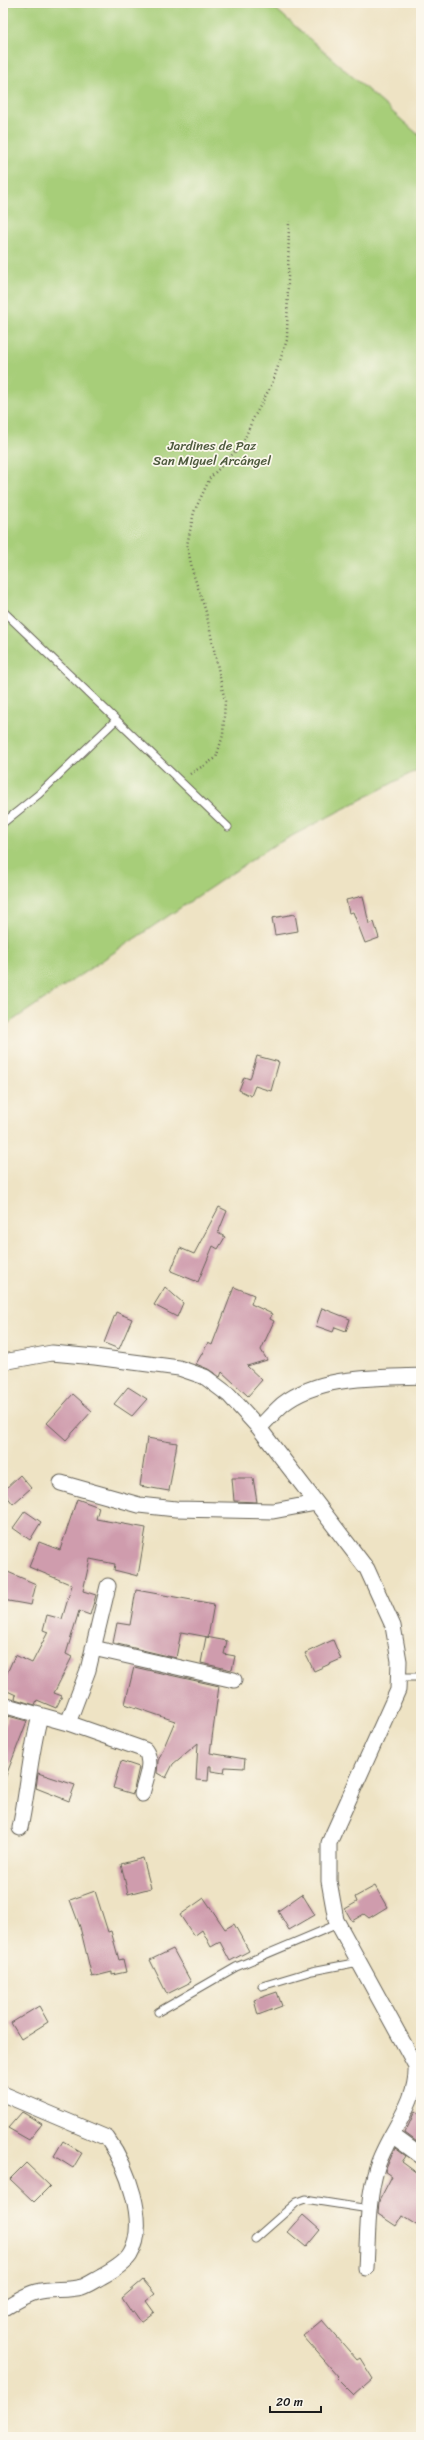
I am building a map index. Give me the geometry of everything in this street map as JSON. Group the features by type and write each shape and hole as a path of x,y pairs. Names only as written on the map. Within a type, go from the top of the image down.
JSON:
{"street":[{"path":"3,1362 52,1353 179,1368 205,1377 229,1395 259,1428 367,1568 393,1626 399,1661 398,1690 330,1843 330,1881 338,1924 416,2066 415,2091 384,2148 376,2168 369,2209 366,2268"},
{"path":"259,1428 284,1403 310,1390 346,1380 421,1376"},
{"path":"61,1483 139,1505 176,1509 273,1511 316,1503"},
{"path":"68,1723 88,1670 108,1586"},
{"path":"93,1648 234,1680"},
{"path":"3,1704 68,1723 144,1750 149,1756 149,1762 142,1794"},
{"path":"20,1828 27,1795 29,1762 40,1716"},
{"path":"3,2094 107,2138 115,2149 128,2179 137,2216 138,2229 135,2245 129,2257 109,2272 82,2287 36,2292 3,2308"},
{"path":"392,2135 421,2156"}],"lane":[{"path":"3,612 228,827"},
{"path":"3,824 39,794 116,720"},
{"path":"399,1677 421,1677"},
{"path":"158,2012 236,1968 338,1924"},
{"path":"262,1986 312,1971 359,1962"},
{"path":"254,2239 297,2202 305,2199 369,2209"}],"path":[{"path":"179,780 216,758 223,735 225,701 206,612 193,574 187,545 194,512 210,478 243,443 252,421 272,384 287,340 289,221"}],"green space":[{"name":"Jardines de Paz San Miguel Arcángel","path":"3,3 269,3 421,137 421,768 271,847 3,1027"}],"building":[{"path":"363,896 369,924 374,922 379,938 365,943 353,912 349,913 346,900"},
{"path":"295,914 298,931 275,935 272,918"},
{"path":"257,1056 279,1062 271,1091 255,1086 251,1096 239,1090 244,1077 250,1079"},
{"path":"219,1207 227,1211 218,1233 225,1237 218,1249 213,1246 198,1282 171,1271 180,1248 194,1254"},
{"path":"165,1287 183,1303 177,1317 154,1305"},
{"path":"234,1287 254,1295 251,1304 272,1314 270,1319 274,1321 261,1350 267,1360 247,1366 262,1380 248,1396 222,1372 220,1377 208,1369 196,1364 208,1343 212,1345"},
{"path":"322,1308 350,1319 346,1331 335,1327 333,1332 316,1326"},
{"path":"116,1312 132,1319 119,1349 104,1343"},
{"path":"128,1387 147,1399 132,1416 114,1404"},
{"path":"73,1394 92,1411 66,1440 47,1423"},
{"path":"147,1438 177,1443 169,1491 140,1486"},
{"path":"20,1475 31,1488 13,1504 3,1491"},
{"path":"232,1478 253,1478 257,1502 234,1501"},
{"path":"77,1499 99,1507 96,1519 146,1528 138,1576 114,1570 115,1564 90,1559 83,1591 96,1595 90,1615 79,1611 66,1654 72,1657 54,1693 62,1696 56,1708 37,1700 35,1705 15,1699 16,1695 3,1689 3,1682 15,1655 32,1663 48,1632 43,1630 47,1615 62,1619 72,1585 29,1567 39,1542 60,1550"},
{"path":"25,1511 41,1522 30,1540 13,1528"},
{"path":"3,1570 36,1584 31,1605 3,1600"},
{"path":"136,1590 214,1604 208,1637 181,1632 176,1658 113,1643 117,1623 130,1625"},
{"path":"206,1637 227,1641 224,1654 235,1656 232,1670 201,1663"},
{"path":"333,1640 341,1659 314,1671 305,1653"},
{"path":"134,1667 219,1686 210,1753 245,1759 244,1768 225,1767 224,1773 211,1771 211,1766 209,1766 208,1781 196,1780 198,1743 173,1764 166,1778 157,1773 158,1761 175,1721 125,1704"},
{"path":"8,1716 27,1721 4,1781 3,1730"},
{"path":"121,1761 139,1767 133,1794 113,1788"},
{"path":"38,1773 75,1785 69,1801 36,1788"},
{"path":"143,1858 151,1888 128,1894 121,1864"},
{"path":"375,1886 387,1907 369,1918 364,1914 352,1921 345,1909 357,1902 355,1897"},
{"path":"95,1891 108,1932 111,1931 119,1960 123,1959 126,1972 112,1975 112,1972 92,1977 80,1927 70,1900"},
{"path":"302,1894 315,1915 289,1930 278,1911"},
{"path":"204,1898 225,1929 234,1924 249,1951 230,1961 220,1942 211,1947 202,1930 194,1936 180,1915"},
{"path":"173,1949 191,1982 167,1994 150,1960"},
{"path":"277,1992 282,2006 258,2015 254,2000"},
{"path":"39,2006 48,2022 21,2039 11,2023"},
{"path":"415,2111 420,2115 421,2114 421,2141 419,2139 417,2142 405,2133"},
{"path":"22,2112 42,2124 29,2140 8,2128"},
{"path":"63,2141 82,2153 73,2168 54,2156"},
{"path":"395,2148 406,2156 402,2162 421,2176 421,2228 402,2216 396,2226 378,2214 379,2201 392,2176 385,2171"},
{"path":"26,2163 50,2186 34,2202 10,2179"},
{"path":"303,2215 320,2230 306,2247 288,2232"},
{"path":"143,2280 155,2294 146,2301 154,2312 141,2322 134,2312 132,2313 122,2298"},
{"path":"322,2320 357,2360 360,2358 373,2379 354,2396 336,2378 338,2376 303,2336"}]}
